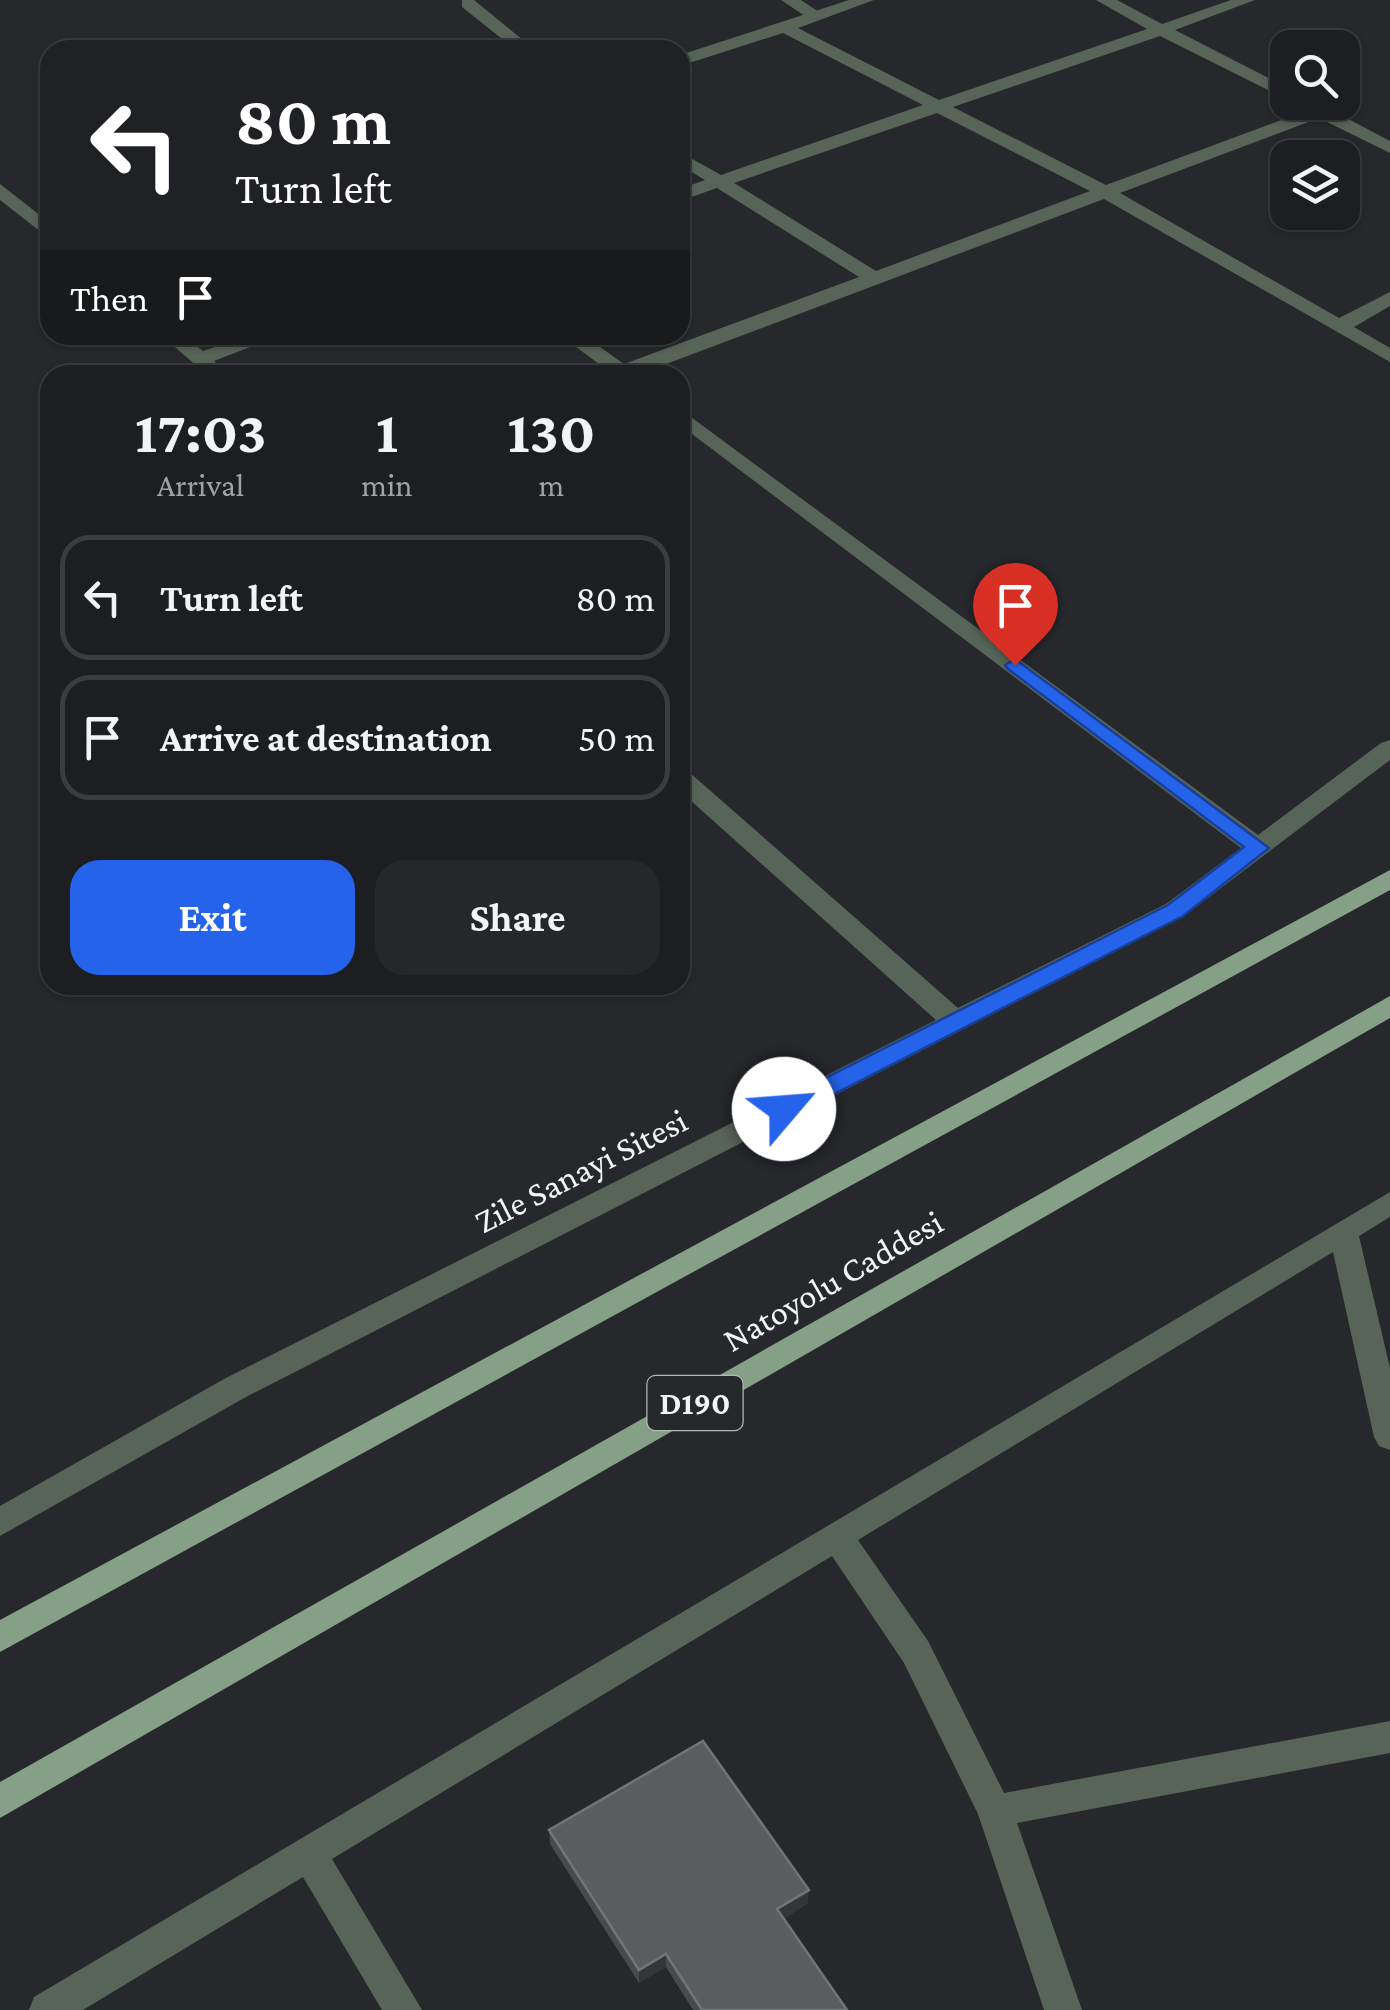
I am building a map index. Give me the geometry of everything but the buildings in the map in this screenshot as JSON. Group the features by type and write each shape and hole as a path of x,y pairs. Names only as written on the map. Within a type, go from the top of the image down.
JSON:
{"main road":[{"path":"0,1637 1390,879"},
{"name":"Natoyolu Caddesi","path":"0,1801 1390,1006"}],"street":[{"path":"789,0 817,16"},
{"path":"690,58 866,0"},
{"path":"1104,0 1270,86"},
{"path":"690,192 1248,0"},
{"path":"468,3 514,40"},
{"path":"784,27 1105,192 1390,356"},
{"path":"645,365 1298,120"},
{"path":"1336,120 1390,148"},
{"path":"690,164 874,278"},
{"path":"0,190 40,224"},
{"path":"1340,326 1390,298"},
{"path":"183,345 207,365"},
{"path":"200,359 241,345"},
{"path":"583,345 609,365"},
{"path":"690,422 1258,848"},
{"name":"Zile Sanayi Sitesi","path":"0,1522 235,1388 1175,910 1390,748"},
{"path":"690,787 956,1022"},
{"path":"48,2010 1390,1203"},
{"path":"1344,1231 1390,1437"},
{"path":"837,1536 916,1652 995,1811 1063,2010"},
{"path":"995,1811 1390,1737"},
{"path":"309,1854 403,2010"}],"route":[{"path":"784,1109 1175,910 1258,848 1015,665"}]}
